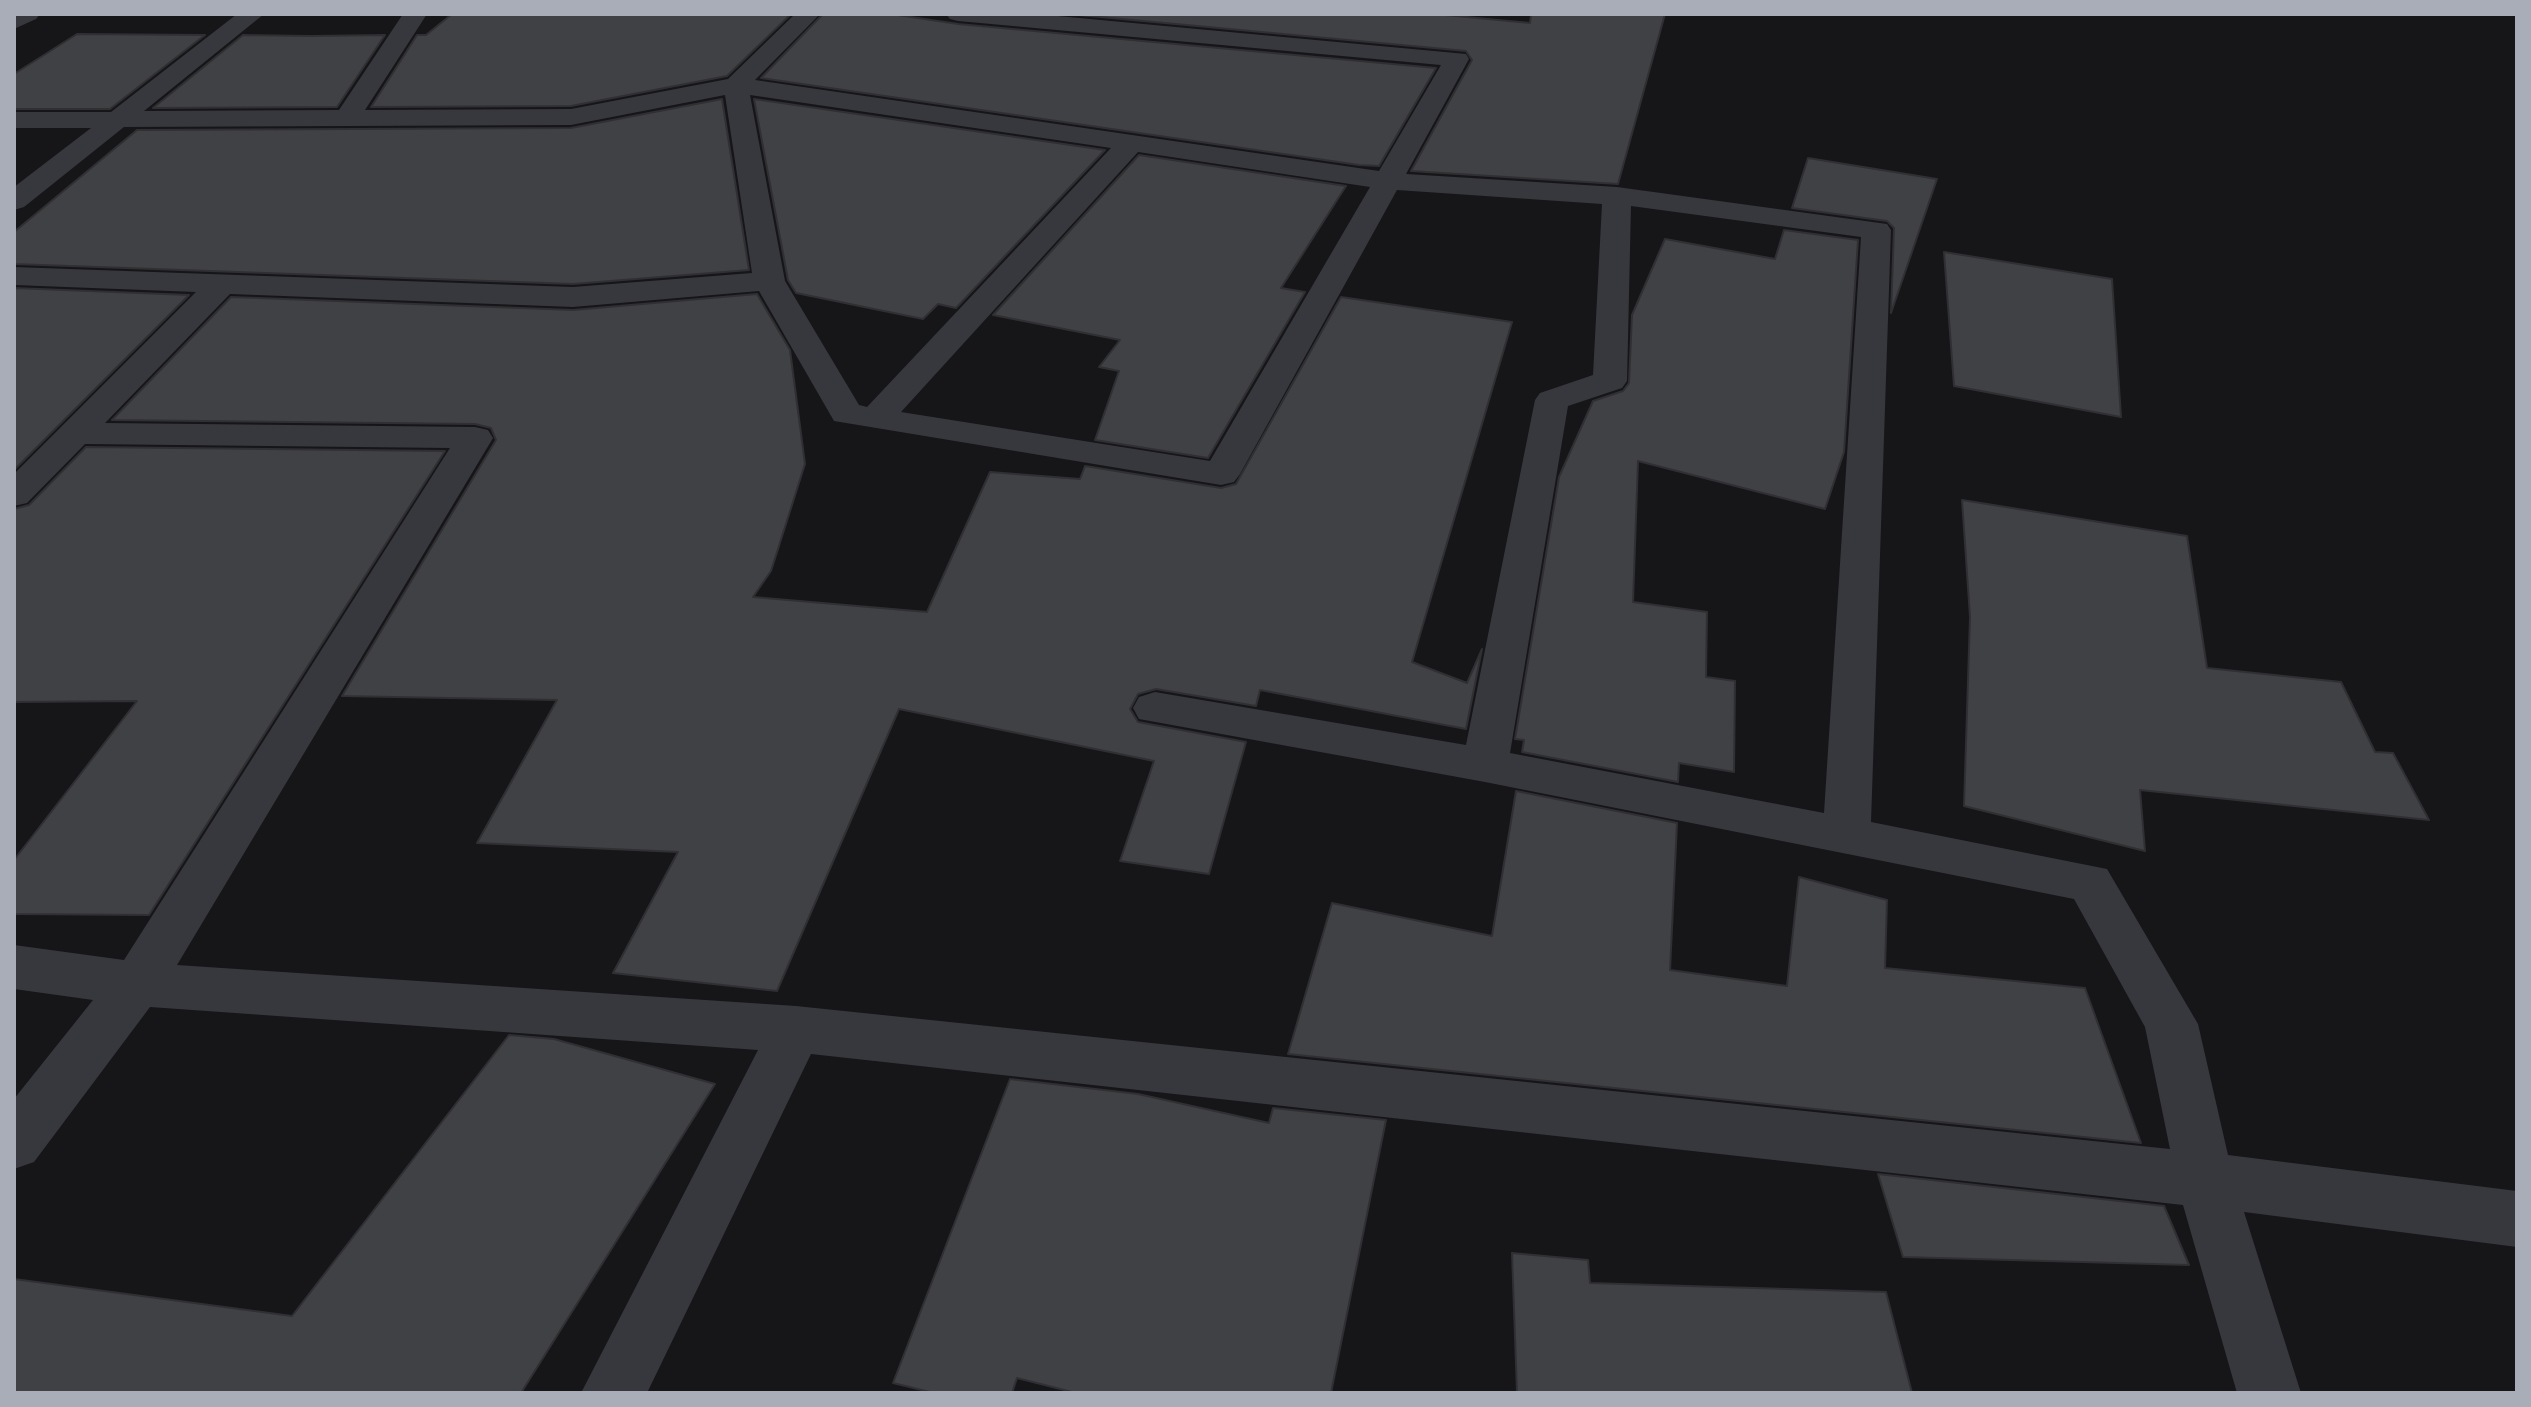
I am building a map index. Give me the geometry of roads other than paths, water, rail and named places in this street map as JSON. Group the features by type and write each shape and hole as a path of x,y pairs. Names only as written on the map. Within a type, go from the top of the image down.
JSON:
{"street":[{"path":"14,22 28,14"},
{"path":"14,201 252,14"},
{"path":"346,119 415,14"},
{"path":"736,85 808,14"},
{"path":"736,85 769,281 846,414 1221,474 1457,59 958,14"},
{"path":"14,120 571,117 736,85 1390,181 1617,196 1876,230 1847,835"},
{"path":"875,419 1132,142"},
{"path":"1485,765 1552,400 1610,381 1617,196"},
{"path":"14,276 573,297 769,281"},
{"path":"14,495 223,283"},
{"path":"14,1143 137,984 475,438 77,433"},
{"path":"1155,708 1485,765 2090,883 2171,1024 2205,1180 2269,1393"},
{"path":"14,967 137,984 796,1029 2205,1180 2517,1219"},
{"path":"613,1393 796,1029"}]}
